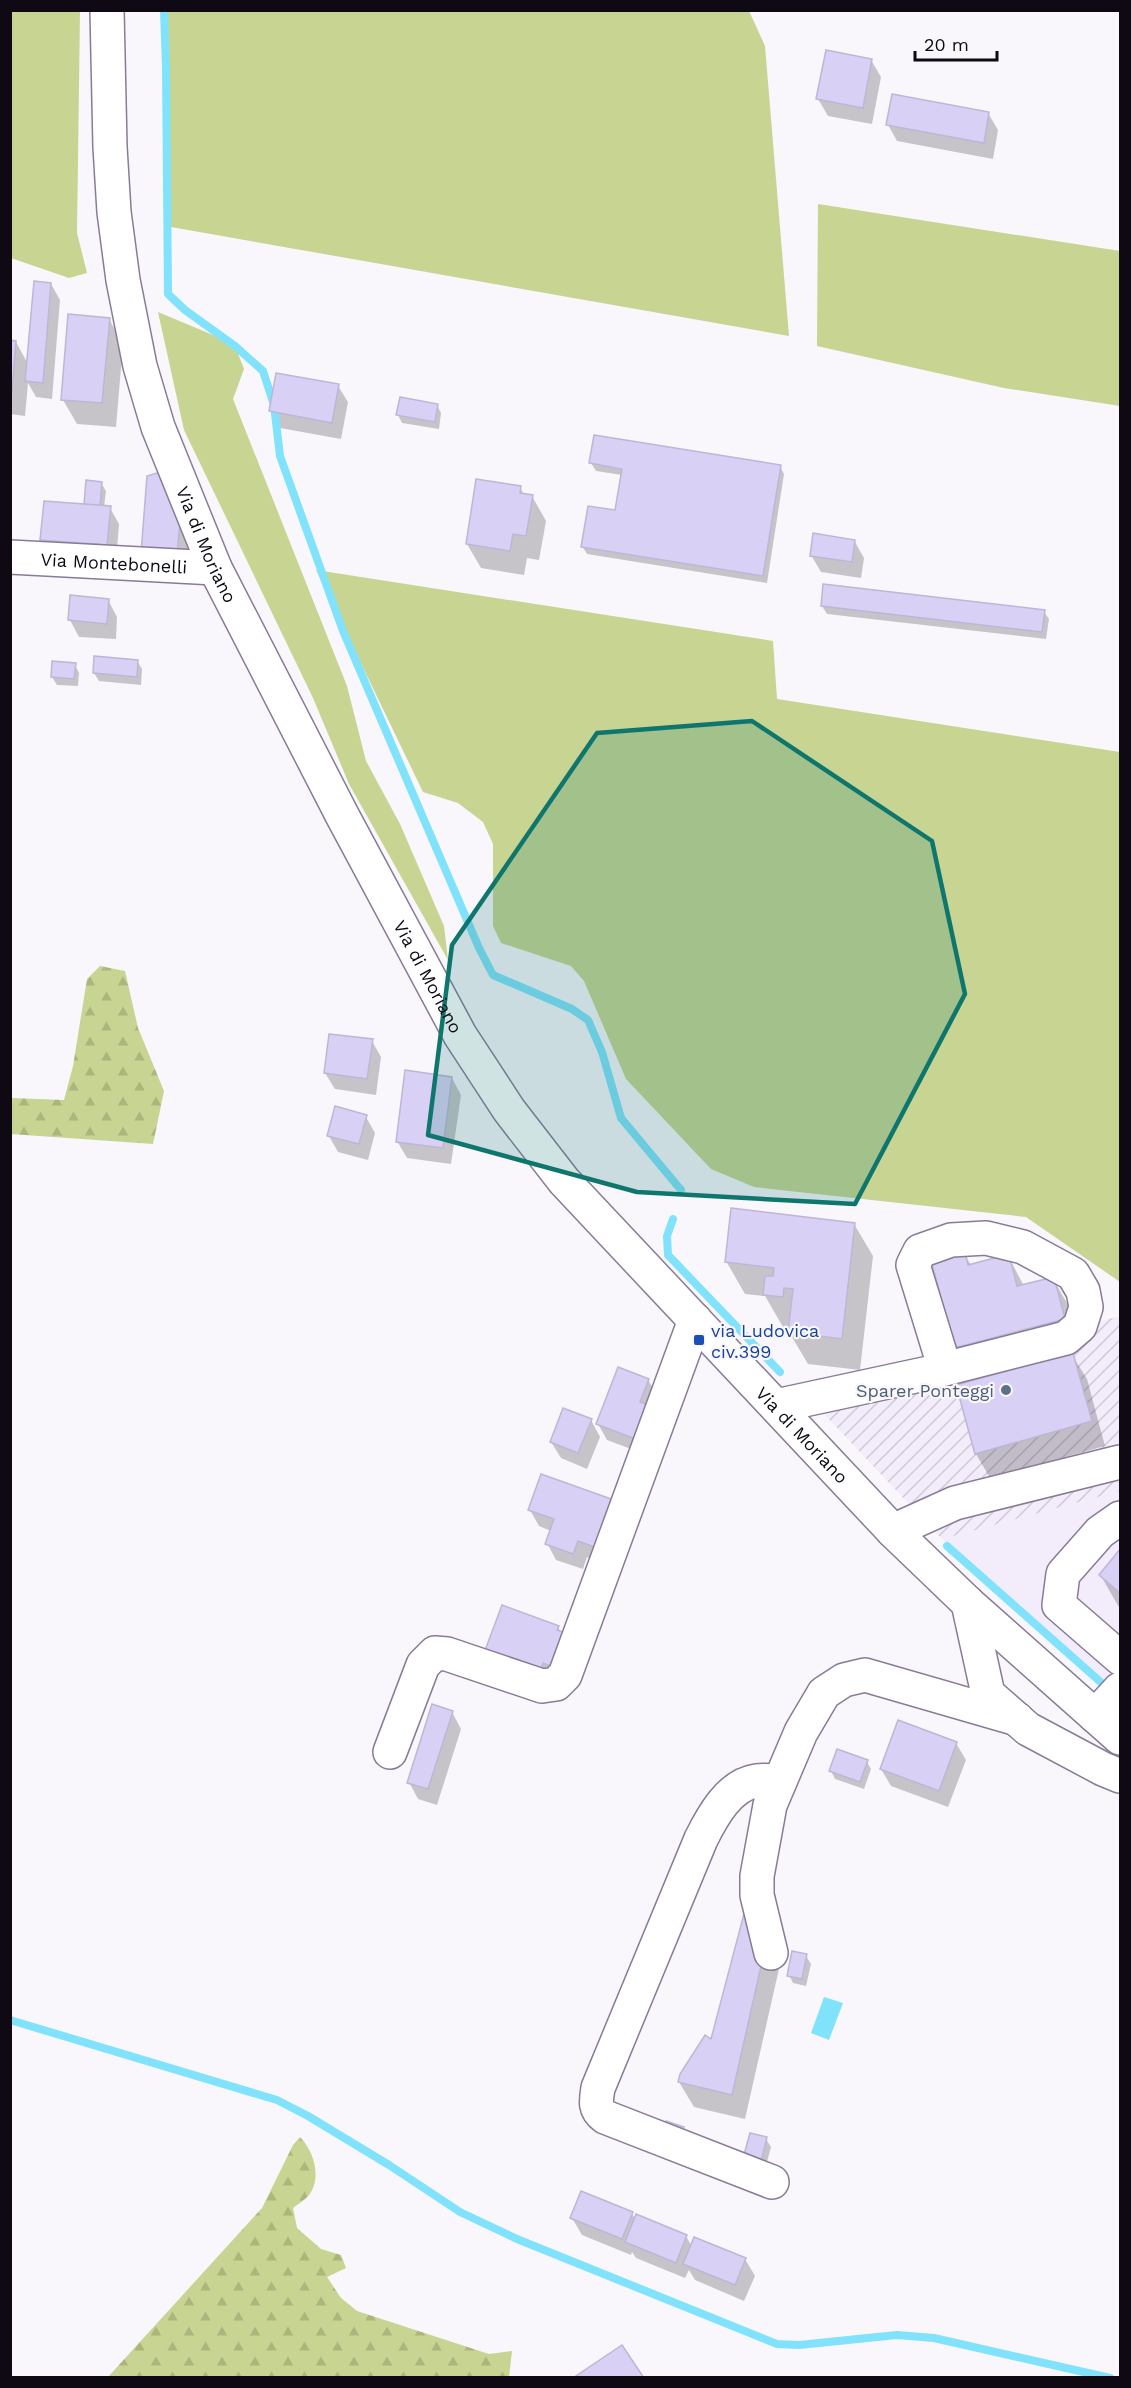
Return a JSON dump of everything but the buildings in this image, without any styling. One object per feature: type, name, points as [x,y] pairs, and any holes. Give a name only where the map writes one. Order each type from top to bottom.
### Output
[{"type":"main road","name":"Via di Moriano","points":[[107,10],[114,212],[123,280],[140,366],[158,427],[215,568],[460,1035],[509,1110],[564,1181],[894,1532],[968,1603],[1120,1738]]},
{"type":"main road","name":"Via Montebonelli","points":[[10,557],[215,568]]},
{"type":"main road","points":[[776,1406],[945,1369],[1066,1338],[1080,1326],[1086,1307],[1083,1291],[1073,1274],[1023,1247],[986,1238],[951,1240],[920,1251],[913,1264],[945,1369]]},
{"type":"main road","points":[[390,1752],[423,1665],[435,1653],[447,1654],[542,1686],[556,1684],[565,1675],[695,1320]]},
{"type":"main road","points":[[894,1532],[955,1503],[1120,1462]]},
{"type":"main road","points":[[1120,1518],[1100,1532],[1063,1574],[1059,1605],[1120,1658]]},
{"type":"main road","points":[[968,1603],[988,1694],[1028,1729],[1120,1776]]},
{"type":"main road","points":[[771,1953],[757,1896],[757,1876],[770,1805],[801,1732],[824,1693],[844,1680],[865,1675],[1017,1719]]},
{"type":"main road","points":[[1095,1716],[1120,1689]]},
{"type":"main road","points":[[772,2182],[605,2117],[598,2112],[595,2104],[598,2088],[712,1816],[732,1793],[753,1781],[780,1781]]},
{"type":"highlighted area","points":[[752,721],[932,841],[965,994],[855,1204],[637,1192],[428,1135],[452,945],[597,733]]},
{"type":"shaded area","points":[[1120,1316],[1120,1491],[942,1539],[825,1415],[847,1389]]},
{"type":"shaded area","points":[[1120,1491],[1120,1693],[942,1539]]},
{"type":"green space","points":[[11,10],[80,11],[77,233],[87,273],[69,278],[11,258]]},
{"type":"green space","points":[[165,11],[749,11],[765,46],[789,336],[171,227]]},
{"type":"green space","points":[[818,204],[1120,251],[1120,406],[1004,388],[817,346]]},
{"type":"green space","points":[[158,312],[213,335],[237,351],[244,369],[233,399],[347,686],[366,761],[400,824],[444,926],[448,960],[349,784],[313,698],[184,430]]},
{"type":"green space","points":[[316,570],[773,641],[777,699],[1120,752],[1120,1282],[1026,1217],[754,1187],[711,1169],[626,1079],[584,981],[571,966],[501,943],[493,926],[493,844],[483,822],[458,803],[423,792]]},
{"type":"green space","points":[[100,966],[125,971],[138,1028],[164,1091],[153,1144],[11,1134],[11,1098],[64,1100],[73,1066],[87,979]]},
{"type":"green space","points":[[300,2137],[309,2150],[316,2173],[309,2195],[293,2208],[297,2228],[321,2249],[341,2255],[346,2268],[327,2277],[341,2298],[357,2311],[489,2354],[512,2351],[509,2377],[108,2377],[262,2208],[293,2145]]},
{"type":"water","points":[[824,1997],[843,2003],[829,2040],[811,2033]]},
{"type":"waterway","points":[[164,10],[168,294],[263,371],[274,405],[280,456],[343,631],[479,948],[493,975],[572,1009],[588,1020],[602,1052],[621,1118],[681,1190]]},
{"type":"waterway","points":[[673,1219],[667,1236],[668,1255],[780,1372]]},
{"type":"waterway","points":[[947,1546],[1104,1685]]},
{"type":"waterway","points":[[10,2020],[277,2100],[389,2165],[460,2212],[517,2239],[777,2344],[799,2345],[897,2335],[934,2338],[1110,2378]]},
{"type":"place","name":"via Ludovica civ.399","points":[[699,1340]]},
{"type":"place","name":"Sparer Ponteggi","points":[[1006,1390]]}]
